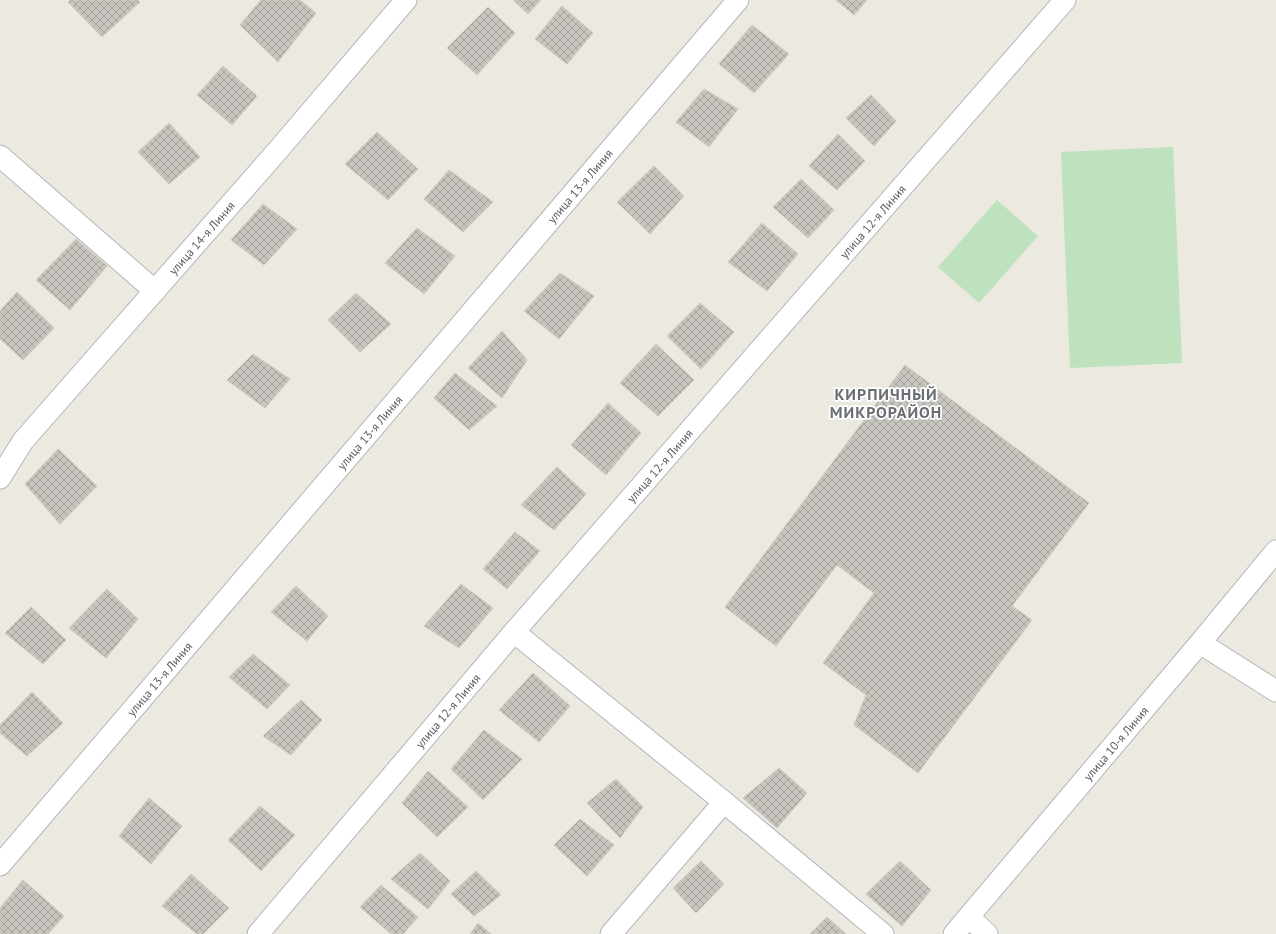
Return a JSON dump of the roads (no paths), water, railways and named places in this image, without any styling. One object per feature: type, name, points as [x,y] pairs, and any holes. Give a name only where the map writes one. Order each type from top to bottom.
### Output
[{"type":"street","name":"улица 14-я Линия","points":[[0,478],[23,440],[280,149],[406,0]]},
{"type":"street","name":"улица 13-я Линия","points":[[0,865],[738,0]]},
{"type":"street","name":"улица 12-я Линия","points":[[258,934],[514,632],[1065,0]]},
{"type":"street","points":[[0,156],[155,291]]},
{"type":"street","name":"улица 10-я Линия","points":[[954,934],[1276,551]]},
{"type":"street","points":[[514,632],[724,802],[883,934]]},
{"type":"street","points":[[1200,643],[1276,691]]},
{"type":"street","points":[[611,934],[724,802]]},
{"type":"street","points":[[969,917],[987,934]]},
{"type":"district","name":"КИРПИЧНЫЙ МИКРОРАЙОН","points":[[886,403]]}]
